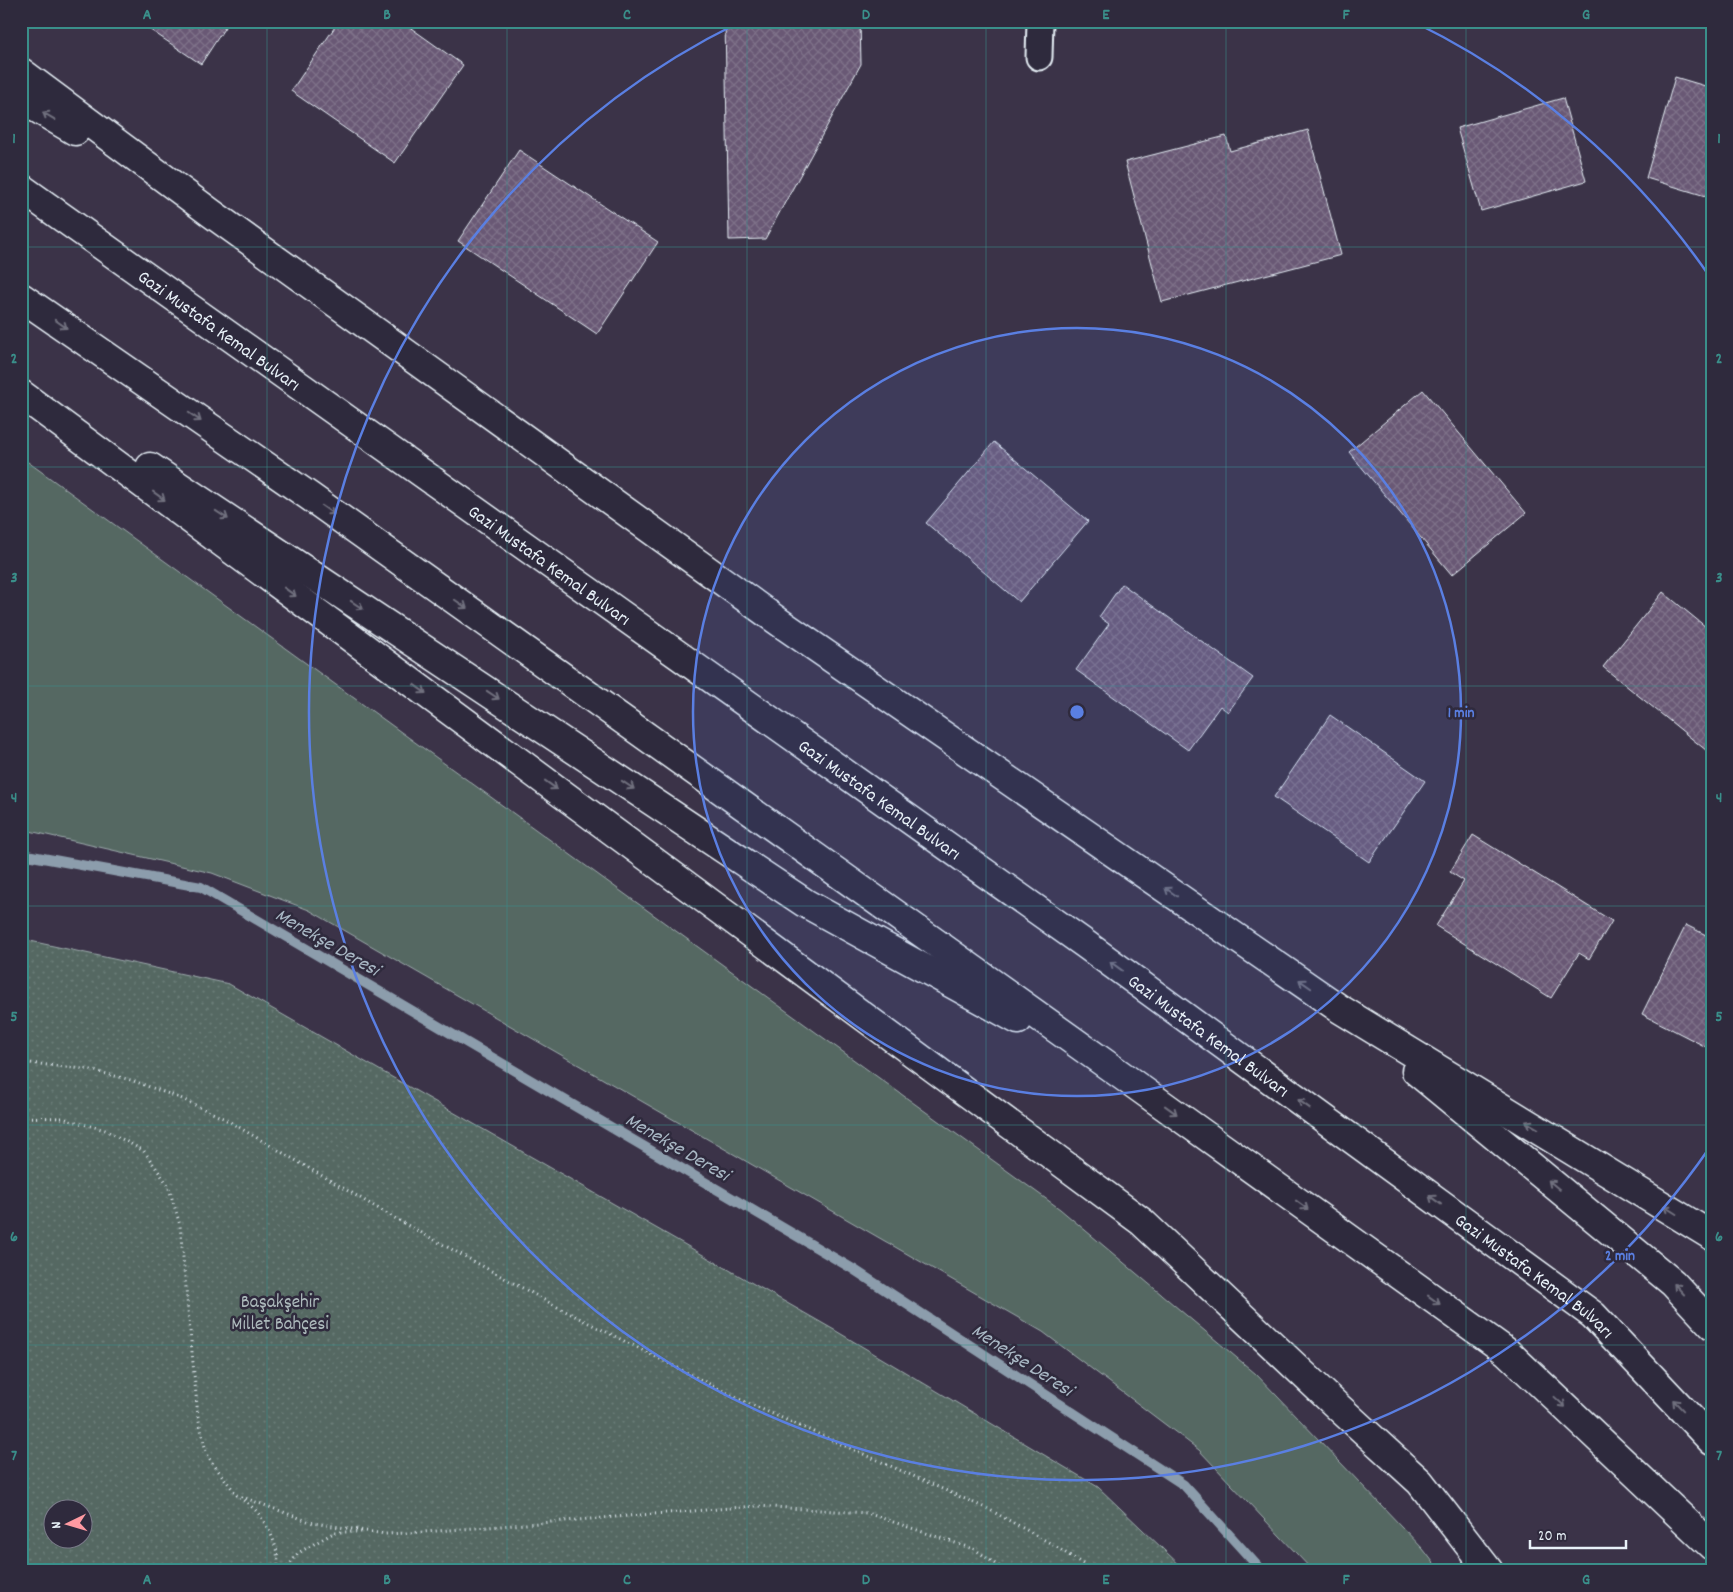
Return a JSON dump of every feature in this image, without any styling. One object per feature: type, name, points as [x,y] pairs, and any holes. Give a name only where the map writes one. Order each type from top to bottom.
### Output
[{"type":"highway","points":[[21,72],[211,213],[774,618],[1340,1009],[1712,1236]]},
{"type":"highway","points":[[21,100],[211,213]]},
{"type":"highway","name":"Gazi Mustafa Kemal Bulvarı","points":[[21,188],[1077,938],[1592,1315],[1712,1441]]},
{"type":"highway","points":[[21,297],[309,496],[1508,1352],[1712,1546]]},
{"type":"highway","points":[[21,382],[805,903],[1131,1082]]},
{"type":"highway","points":[[21,394],[1142,1222],[1420,1482],[1489,1571]]},
{"type":"highway","points":[[1340,1009],[1673,1283],[1712,1325]]},
{"type":"street","points":[[1039,57],[1040,21]]},
{"type":"path","points":[[21,1062],[91,1070],[131,1080],[180,1098],[223,1118],[398,1220],[561,1309],[740,1399],[990,1510],[1050,1543],[1094,1571]]},
{"type":"path","points":[[21,1117],[62,1118],[105,1130],[144,1151],[168,1185],[180,1225],[198,1416],[207,1456],[237,1495],[257,1513],[272,1535],[279,1561],[277,1571]]},
{"type":"path","points":[[237,1495],[313,1523],[384,1534],[756,1506],[867,1513],[976,1550],[1005,1571]]},
{"type":"path","points":[[285,1571],[298,1552],[335,1532],[376,1532]]},
{"type":"green space","points":[[21,457],[1060,1209],[1256,1374],[1423,1549],[1440,1571],[1313,1571],[1199,1450],[1043,1332],[309,910],[212,873],[21,829]]},
{"type":"green space","name":"Başakşehir Millet Bahçesi","points":[[21,939],[229,984],[836,1331],[1098,1487],[1186,1571],[21,1571]]},
{"type":"building","points":[[137,21],[229,21],[201,64]]},
{"type":"building","points":[[339,21],[401,21],[463,65],[395,163],[291,91]]},
{"type":"building","points":[[725,21],[860,21],[861,64],[765,239],[729,240]]},
{"type":"building","points":[[1675,77],[1712,88],[1712,198],[1646,178]]},
{"type":"building","points":[[1563,98],[1586,181],[1481,211],[1457,128]]},
{"type":"building","points":[[1308,130],[1341,255],[1162,302],[1125,162],[1226,136],[1230,151]]},
{"type":"building","points":[[519,150],[658,242],[597,334],[458,241]]},
{"type":"building","points":[[1423,390],[1526,513],[1452,575],[1349,452]]},
{"type":"building","points":[[994,442],[1088,521],[1019,602],[926,523]]},
{"type":"building","points":[[1122,584],[1253,678],[1228,712],[1220,706],[1188,750],[1076,670],[1109,624],[1099,617]]},
{"type":"building","points":[[1663,592],[1712,632],[1712,755],[1603,667]]},
{"type":"building","points":[[1330,715],[1425,781],[1369,862],[1274,797]]},
{"type":"building","points":[[1473,835],[1612,921],[1589,959],[1579,953],[1551,998],[1436,926],[1464,881],[1450,872]]},
{"type":"building","points":[[1686,925],[1712,938],[1712,1050],[1642,1014]]},
{"type":"waterway","name":"Menekşe Deresi","points":[[21,854],[201,887],[853,1269],[1184,1485],[1262,1571]]}]
